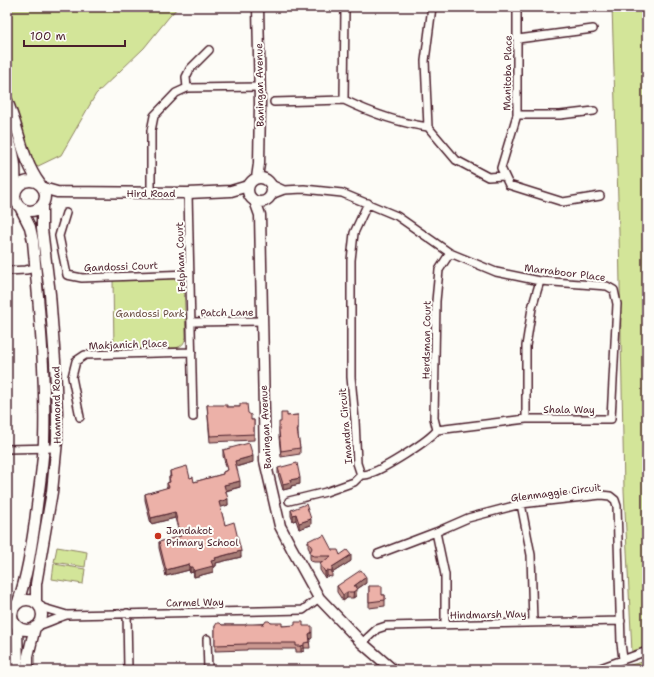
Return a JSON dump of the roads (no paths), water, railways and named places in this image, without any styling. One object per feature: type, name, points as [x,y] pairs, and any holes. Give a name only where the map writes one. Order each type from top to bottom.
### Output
[{"type":"main road","name":"Baningan Avenue","points":[[258,7],[260,87],[259,164],[264,180]]},
{"type":"main road","points":[[7,101],[33,174],[42,186],[46,195],[43,205],[39,210],[30,212],[21,209],[16,202],[15,159],[7,135]]},
{"type":"main road","points":[[264,180],[272,188],[269,198],[259,202],[251,194],[250,182],[264,180]]},
{"type":"main road","points":[[15,192],[26,182],[32,181],[42,186]]},
{"type":"main road","name":"Hird Road","points":[[42,186],[51,191],[71,192],[188,193],[231,191],[251,194]]},
{"type":"main road","name":"Hird Road","points":[[43,205],[58,196],[71,192]]},
{"type":"main road","name":"Baningan Avenue","points":[[251,194],[260,214],[265,461],[280,526],[320,598],[362,643],[393,670]]},
{"type":"main road","name":"Baningan Avenue","points":[[260,214],[269,198]]},
{"type":"main road","name":"Hammond Road","points":[[38,605],[36,584],[52,492],[57,414],[50,294],[42,229],[43,205]]},
{"type":"main road","name":"Hammond Road","points":[[14,605],[24,585],[30,553],[41,478],[43,448],[44,391],[33,241],[30,227],[21,209]]},
{"type":"main road","points":[[18,670],[12,612],[14,605],[27,600],[38,605],[42,612],[42,617],[36,627],[28,656],[28,670]]},
{"type":"main road","points":[[13,623],[26,630],[36,627]]},
{"type":"street","points":[[344,100],[345,7]]},
{"type":"street","points":[[432,7],[426,61],[428,127],[456,160],[488,176],[504,176],[509,185],[563,202],[600,196]]},
{"type":"street","name":"Manitoba Place","points":[[504,176],[501,168],[517,115],[517,7]]},
{"type":"street","points":[[518,39],[593,29]]},
{"type":"street","points":[[187,88],[186,77],[190,69],[209,50]]},
{"type":"street","points":[[151,193],[151,131],[154,116],[176,93],[187,88],[260,87]]},
{"type":"street","points":[[274,102],[344,100],[368,111],[395,120],[408,124],[428,127]]},
{"type":"street","points":[[517,115],[560,115],[594,111]]},
{"type":"street","name":"Marraboor Place","points":[[264,180],[284,190]]},
{"type":"street","name":"Marraboor Place","points":[[269,198],[284,190],[304,189],[342,193],[397,216],[450,253],[496,272],[540,281],[607,286],[614,290],[617,304],[611,419]]},
{"type":"street","name":"Felpham Court","points":[[188,193],[193,416]]},
{"type":"street","name":"Imandra Circuit","points":[[368,203],[354,233],[351,260],[351,377],[357,463],[361,475],[370,474],[402,456],[433,436],[437,430]]},
{"type":"street","name":"Gandossi Court","points":[[66,213],[59,236],[67,275],[82,278],[190,274]]},
{"type":"street","name":"Herdsman Court","points":[[437,430],[434,418],[436,301],[439,270],[450,253]]},
{"type":"street","points":[[7,271],[35,268]]},
{"type":"street","points":[[437,430],[526,419],[526,346],[532,308],[540,281]]},
{"type":"street","name":"Patch Lane","points":[[192,322],[262,321]]},
{"type":"street","name":"Makjanich Place","points":[[80,417],[72,378],[76,361],[85,355],[192,352]]},
{"type":"street","name":"Shala Way","points":[[526,419],[611,419]]},
{"type":"street","points":[[7,449],[56,448]]},
{"type":"street","points":[[289,502],[326,492],[354,482],[361,475]]},
{"type":"street","name":"Glenmaggie Circuit","points":[[378,554],[468,518],[521,504],[601,495],[610,496],[616,500],[617,506],[620,621],[623,659]]},
{"type":"street","points":[[521,504],[531,555],[533,623]]},
{"type":"street","points":[[436,532],[445,575],[445,624]]},
{"type":"street","name":"Carmel Way","points":[[36,627],[67,615],[303,610],[320,598]]},
{"type":"street","name":"Carmel Way","points":[[38,605],[67,615]]},
{"type":"street","points":[[127,613],[128,670]]},
{"type":"street","name":"Hindmarsh Way","points":[[362,643],[377,629],[386,626],[620,621]]},
{"type":"street","points":[[207,639],[208,670]]},
{"type":"street","points":[[595,670],[647,651]]},
{"type":"place","name":"Jandakot Primary School","points":[[158,536]]},
{"type":"park label","name":"Gandossi Park","points":[[150,313]]}]
